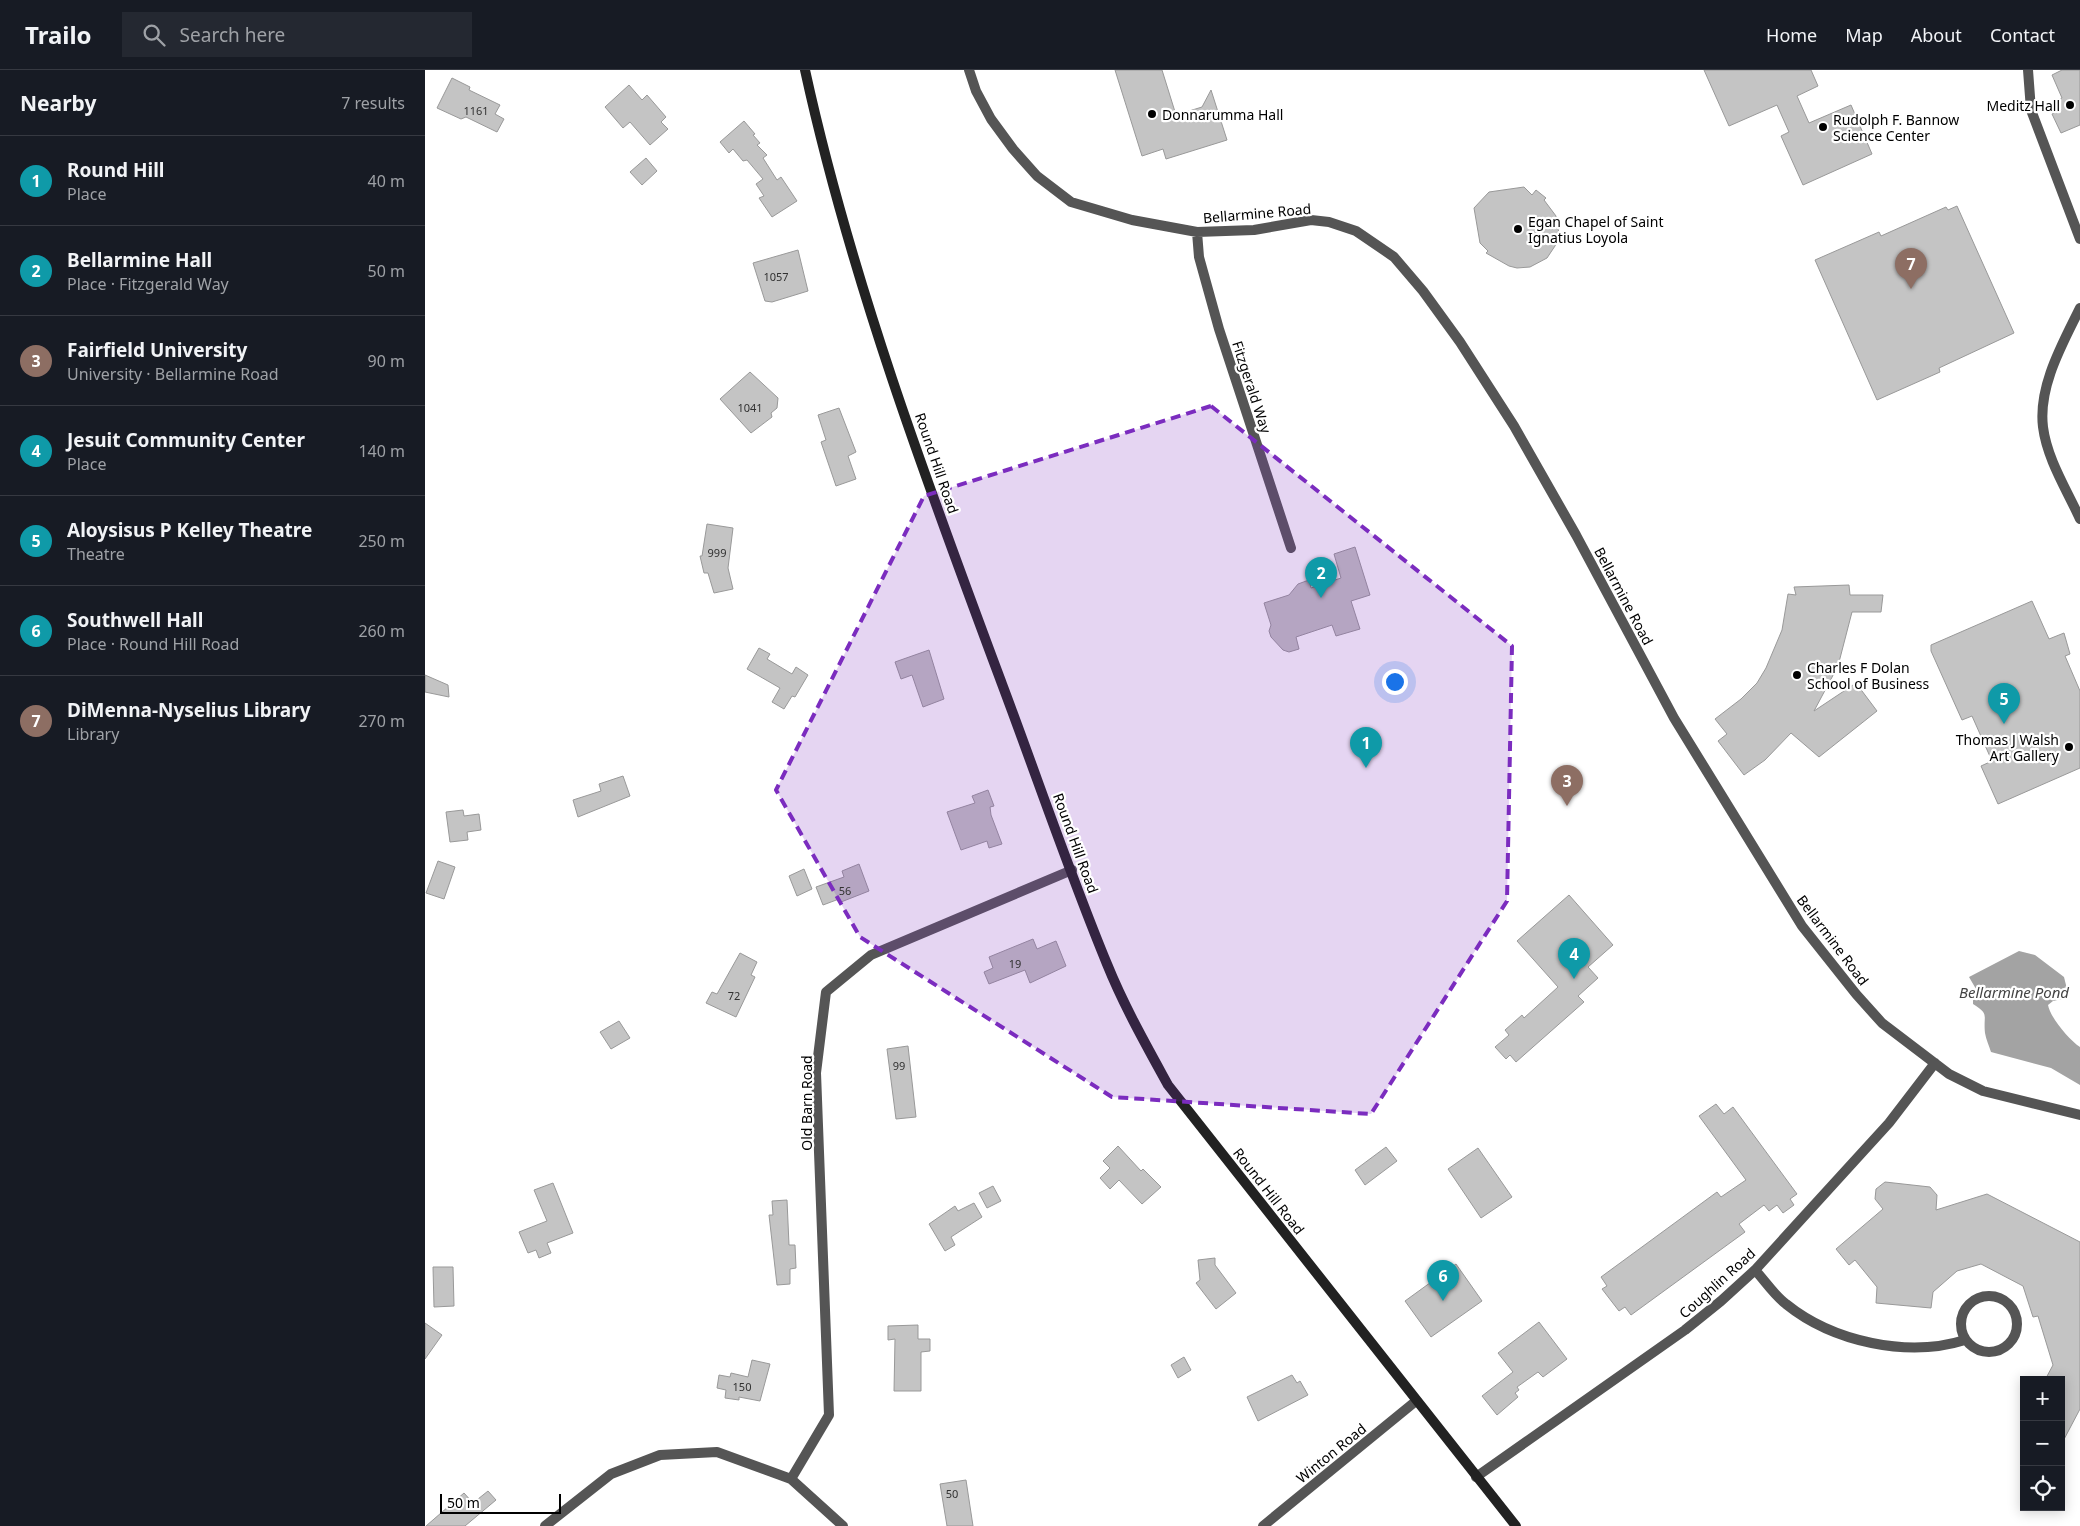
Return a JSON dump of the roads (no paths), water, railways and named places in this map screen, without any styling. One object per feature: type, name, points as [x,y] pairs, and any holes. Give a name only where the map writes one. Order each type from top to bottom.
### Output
[{"type":"main road","name":"Round Hill Road","points":[[805,70],[823,154],[848,244],[877,332],[964,580],[1071,870],[1107,965],[1135,1024],[1168,1085],[1516,1526]]},
{"type":"street","name":"Bellarmine Road","points":[[969,70],[976,91],[991,119],[1013,149],[1037,176],[1071,202],[1093,210],[1160,226],[1197,232],[1254,230],[1305,221],[1329,222],[1356,231],[1377,243],[1408,272],[1461,342],[1514,426],[1576,536],[1674,718],[1802,926],[1856,994],[1881,1023],[1949,1074],[1983,1090],[2080,1115]]},
{"type":"street","points":[[2028,70],[2031,110],[2080,239]]},
{"type":"street","name":"Fitzgerald Way","points":[[1197,232],[1199,257],[1219,329],[1291,548]]},
{"type":"street","points":[[2080,308],[2058,355],[2045,395],[2043,428],[2050,454],[2080,519]]},
{"type":"street","name":"Old Barn Road","points":[[791,1480],[829,1415],[817,1073],[826,992],[871,955],[1071,870]]},
{"type":"street","name":"Coughlin Road","points":[[1476,1477],[1685,1330],[1755,1270],[1889,1123],[1935,1063]]},
{"type":"street","points":[[1755,1270],[1789,1307],[1800,1315],[1844,1336],[1869,1342],[1903,1346],[1943,1347],[1965,1340]]},
{"type":"street","points":[[1991,1296],[2001,1299],[2015,1313],[2016,1334],[2010,1343],[2002,1349],[1982,1352],[1972,1347],[1965,1340],[1961,1319],[1965,1310],[1972,1302],[1981,1297],[1991,1296]]},
{"type":"street","name":"Winton Road","points":[[1263,1526],[1416,1401]]},
{"type":"street","points":[[545,1526],[611,1474],[660,1455],[717,1452],[791,1480],[843,1526]]},
{"type":"water","name":"Bellarmine Pond","points":[[2019,951],[2035,955],[2064,977],[2067,989],[2066,998],[2053,1001],[2048,1005],[2052,1016],[2061,1028],[2080,1047],[2080,1085],[2051,1068],[1991,1052],[1985,1033],[1985,1016],[1973,1004],[1973,996],[1976,989],[1969,977]]},
{"type":"place","name":"Meditz Hall","points":[[2070,105]]},
{"type":"place","name":"Donnarumma Hall","points":[[1152,114]]},
{"type":"place","name":"Rudolph F. Bannow Science Center","points":[[1823,127]]},
{"type":"place","name":"Egan Chapel of Saint Ignatius Loyola","points":[[1518,229]]},
{"type":"place","name":"DiMenna-Nyselius Library","points":[[1911,289]]},
{"type":"place","name":"Bellarmine Hall","points":[[1321,598]]},
{"type":"place","name":"Charles F Dolan School of Business","points":[[1797,675]]},
{"type":"place","name":"Aloysisus P Kelley Theatre","points":[[2004,724]]},
{"type":"place","name":"Thomas J Walsh Art Gallery","points":[[2069,747]]},
{"type":"place","name":"Round Hill","points":[[1366,768]]},
{"type":"place","name":"Fairfield University","points":[[1567,806]]},
{"type":"place","name":"Jesuit Community Center","points":[[1574,979]]},
{"type":"place","name":"Southwell Hall","points":[[1443,1301]]}]
